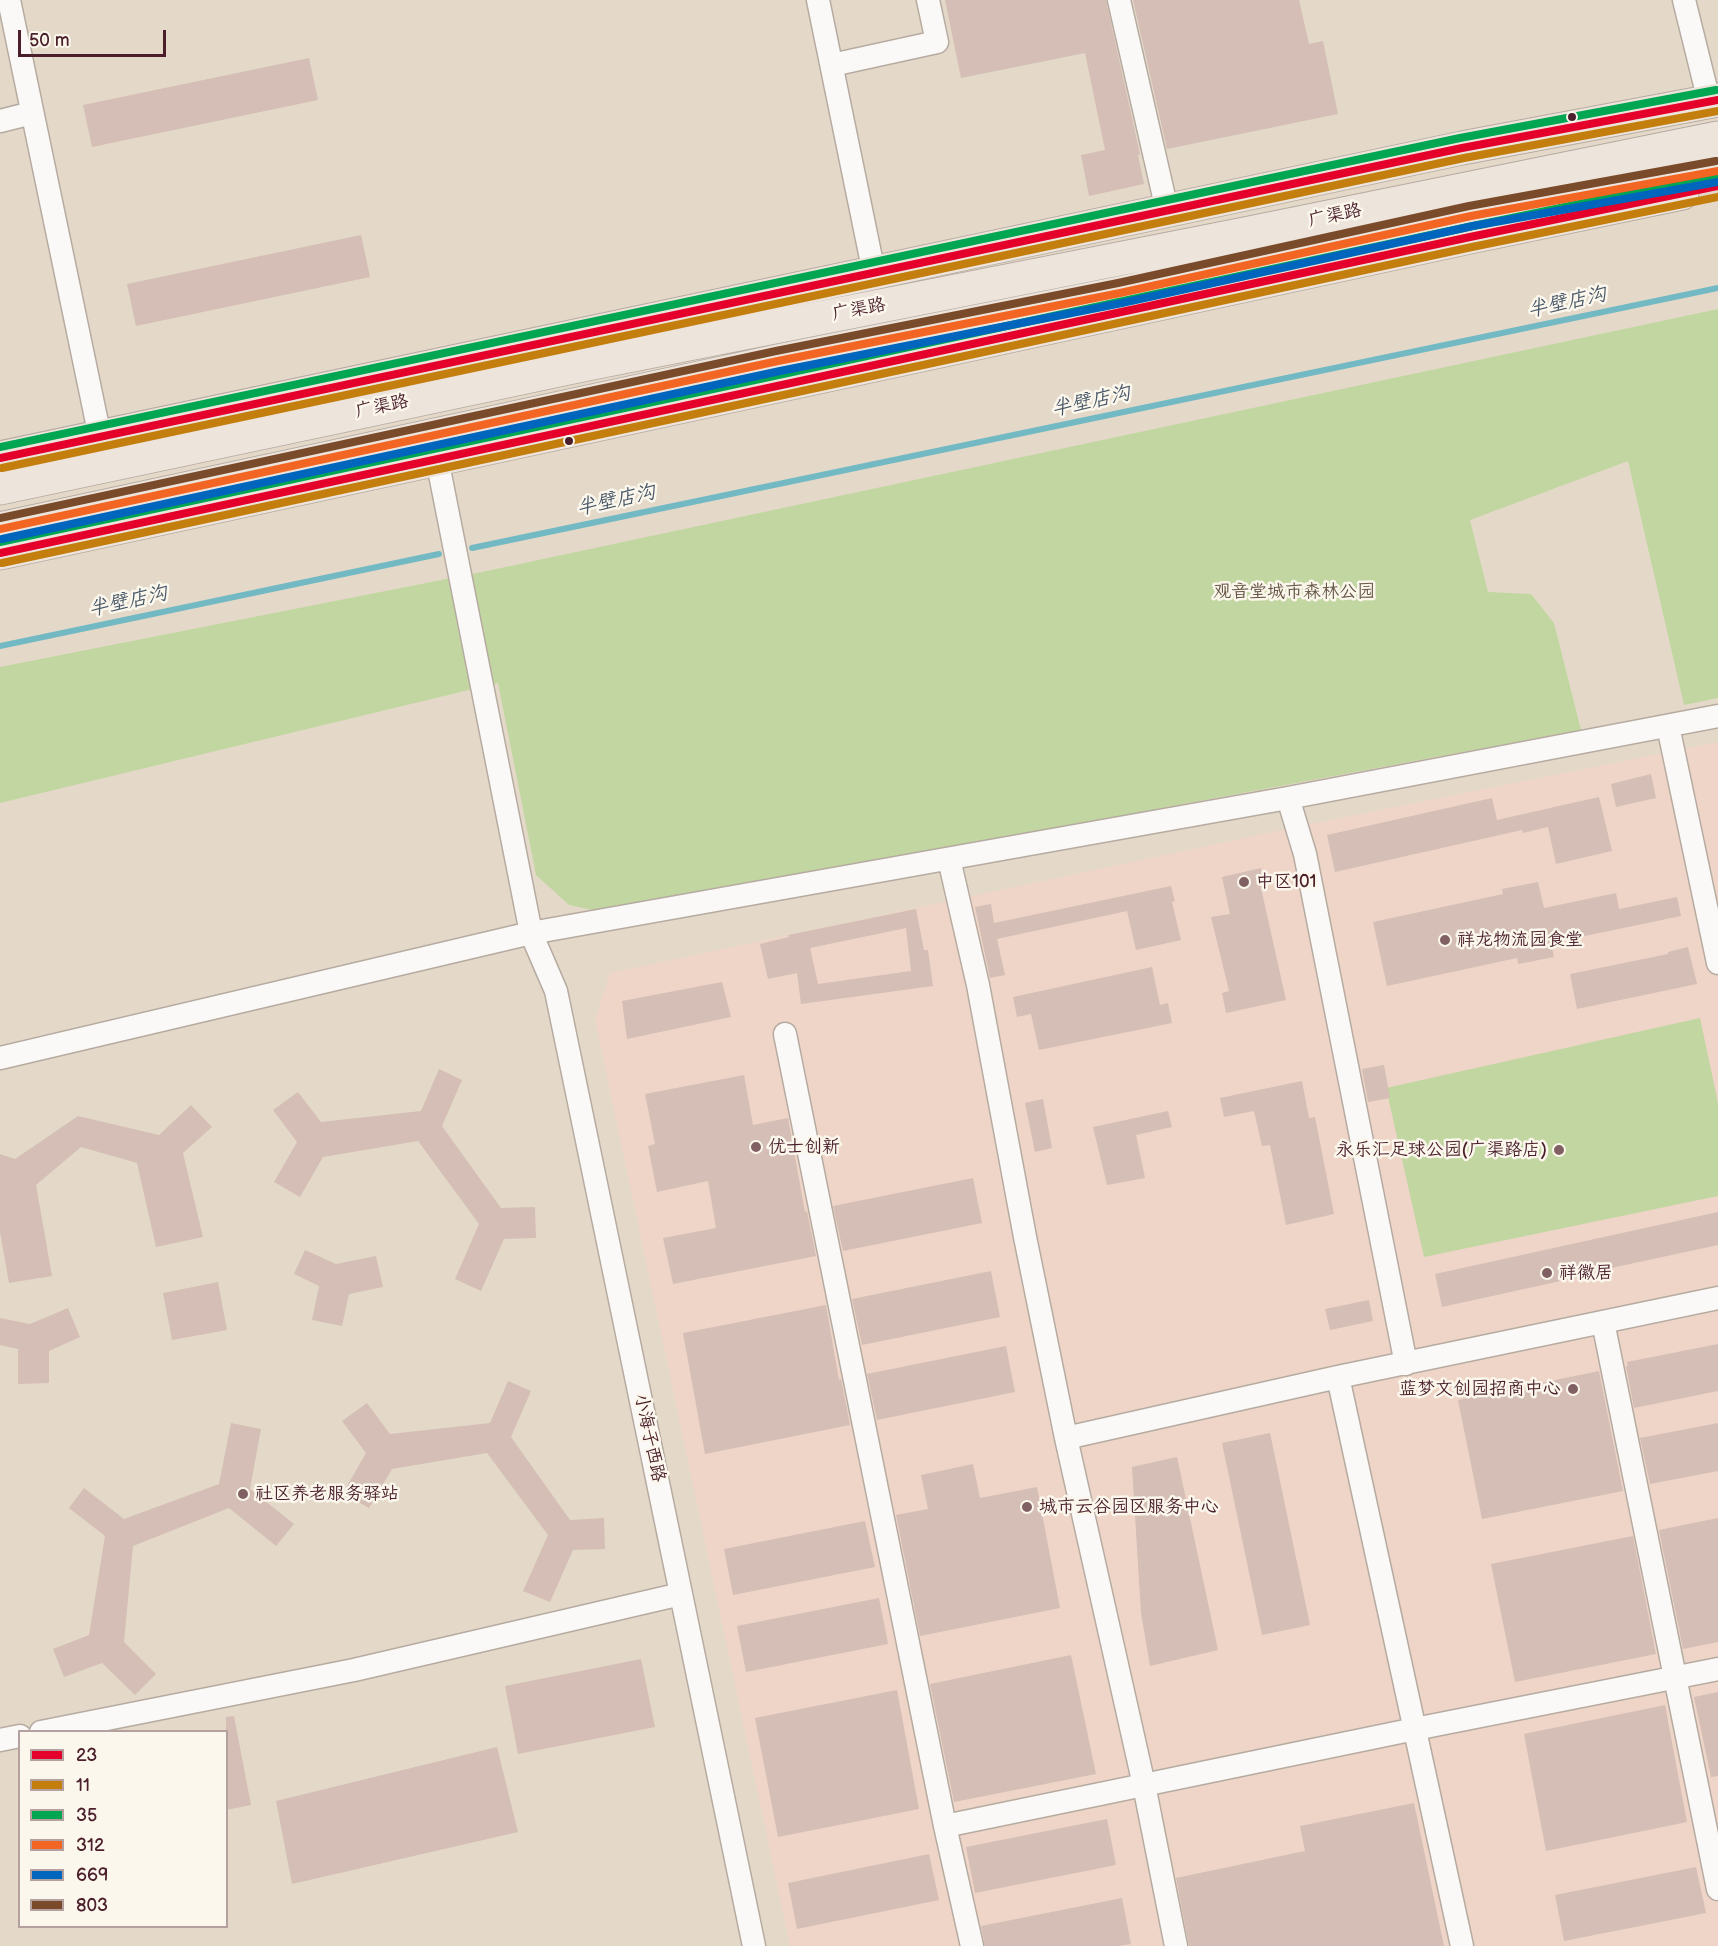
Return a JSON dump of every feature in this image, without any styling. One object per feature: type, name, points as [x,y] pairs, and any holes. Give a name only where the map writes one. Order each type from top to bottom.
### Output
[{"type":"main road","name":"广渠路","points":[[0,458],[1462,148],[1713,100]]},
{"type":"main road","name":"广渠路","points":[[0,488],[599,362],[1718,138]]},
{"type":"main road","name":"广渠路","points":[[0,530],[778,361],[1120,293],[1472,216],[1718,171]]},
{"type":"main road","points":[[0,553],[1447,242],[1718,186]]},
{"type":"street","points":[[9,0],[100,437]]},
{"type":"street","points":[[818,0],[874,273]]},
{"type":"street","points":[[832,65],[938,42],[928,0]]},
{"type":"street","points":[[1119,0],[1167,210]]},
{"type":"street","points":[[1684,0],[1713,100]]},
{"type":"street","points":[[0,121],[32,112]]},
{"type":"street","name":"小海子西路","points":[[437,459],[531,933],[556,991],[754,1946]]},
{"type":"street","points":[[0,1058],[531,933],[1288,798],[1718,716]]},
{"type":"street","points":[[1668,726],[1718,963]]},
{"type":"street","points":[[1288,798],[1305,854],[1406,1364]]},
{"type":"street","points":[[949,859],[978,985],[1025,1237],[1066,1438],[1144,1785],[1176,1946]]},
{"type":"street","points":[[785,1034],[945,1826],[972,1946]]},
{"type":"street","points":[[1066,1438],[1338,1377],[1718,1298]]},
{"type":"street","points":[[1603,1322],[1718,1889]]},
{"type":"street","points":[[1338,1377],[1462,1946]]},
{"type":"street","points":[[46,1730],[354,1670],[681,1594]]},
{"type":"street","points":[[945,1826],[1718,1669]]},
{"type":"street","points":[[0,1740],[18,1736]]},
{"type":"shaded area","points":[[1718,742],[1718,1946],[790,1946],[595,1020],[610,973],[1320,822]]},
{"type":"green space","name":"观音堂城市森林公园","points":[[1718,309],[1718,698],[1684,705],[1628,461],[1470,520],[1488,592],[1531,594],[1554,623],[1581,730],[603,912],[569,905],[536,875],[498,683],[0,803],[0,667],[482,572]]},
{"type":"green space","name":"永乐汇足球公园(广渠路店)","points":[[1700,1018],[1718,1103],[1718,1196],[1424,1257],[1386,1088]]},
{"type":"building","points":[[945,0],[1106,0],[1140,154],[1138,155],[1144,184],[1089,196],[1081,155],[1105,150],[1085,53],[961,78]]},
{"type":"building","points":[[1133,0],[1299,0],[1309,44],[1323,41],[1338,114],[1167,149]]},
{"type":"building","points":[[309,58],[318,100],[92,147],[83,105]]},
{"type":"building","points":[[361,235],[370,277],[136,326],[127,284]]},
{"type":"building","points":[[1651,774],[1656,798],[1616,807],[1611,784]]},
{"type":"building","points":[[1599,797],[1612,851],[1556,864],[1548,827],[1523,833],[1522,830],[1335,872],[1327,835],[1492,798],[1497,820]]},
{"type":"building","points":[[1261,868],[1265,887],[1261,888],[1286,1000],[1226,1013],[1222,993],[1229,991],[1211,917],[1230,914],[1222,877]]},
{"type":"building","points":[[1538,882],[1544,908],[1616,893],[1619,909],[1677,897],[1681,916],[1551,943],[1554,957],[1518,964],[1517,958],[1387,986],[1373,922],[1503,894],[1502,889]]},
{"type":"building","points":[[1171,886],[1175,901],[1172,902],[1181,940],[1136,950],[1127,911],[997,939],[1005,975],[990,978],[975,907],[991,904],[994,923]]},
{"type":"building","points":[[916,909],[924,950],[928,950],[933,986],[801,1004],[797,973],[768,979],[760,944],[789,937],[788,935]],"holes":[[[906,928],[911,971],[818,984],[810,948]]]},
{"type":"building","points":[[1688,947],[1697,984],[1577,1009],[1570,974],[1668,954],[1668,952]]},
{"type":"building","points":[[1152,967],[1160,1005],[1168,1003],[1172,1023],[1039,1050],[1031,1014],[1017,1017],[1013,997]]},
{"type":"building","points":[[722,982],[731,1017],[627,1039],[622,1001]]},
{"type":"building","points":[[1384,1065],[1390,1098],[1368,1102],[1362,1069]]},
{"type":"building","points":[[439,1069],[462,1080],[442,1126],[501,1208],[535,1207],[536,1238],[504,1239],[481,1291],[455,1279],[479,1224],[418,1141],[323,1157],[300,1197],[274,1182],[297,1142],[273,1110],[298,1092],[321,1122],[421,1111]]},
{"type":"building","points":[[744,1075],[753,1125],[788,1118],[805,1212],[807,1211],[816,1256],[673,1284],[663,1238],[716,1228],[708,1181],[657,1192],[648,1146],[655,1144],[645,1094]]},
{"type":"building","points":[[1302,1081],[1309,1118],[1315,1117],[1334,1214],[1286,1225],[1270,1145],[1262,1146],[1254,1111],[1224,1117],[1220,1098]]},
{"type":"building","points":[[1043,1099],[1052,1148],[1035,1152],[1025,1103]]},
{"type":"building","points":[[191,1105],[212,1127],[183,1153],[203,1237],[156,1247],[137,1163],[81,1147],[36,1185],[52,1276],[9,1283],[0,1232],[0,1154],[15,1159],[78,1116],[159,1135]]},
{"type":"building","points":[[1168,1111],[1172,1127],[1136,1135],[1145,1178],[1107,1185],[1093,1127]]},
{"type":"building","points":[[973,1178],[982,1223],[843,1251],[833,1206]]},
{"type":"building","points":[[1718,1212],[1718,1245],[1442,1307],[1435,1274]]},
{"type":"building","points":[[305,1250],[336,1264],[376,1256],[383,1287],[349,1294],[342,1326],[312,1320],[319,1286],[294,1274]]},
{"type":"building","points":[[991,1271],[1000,1317],[862,1345],[852,1299]]},
{"type":"building","points":[[218,1282],[227,1330],[172,1340],[163,1293]]},
{"type":"building","points":[[1369,1300],[1373,1321],[1330,1330],[1325,1309]]},
{"type":"building","points":[[826,1305],[839,1380],[841,1379],[850,1425],[705,1454],[683,1333]]},
{"type":"building","points":[[68,1308],[80,1337],[49,1351],[49,1383],[18,1384],[18,1349],[0,1345],[0,1318],[30,1324]]},
{"type":"building","points":[[1718,1344],[1718,1391],[1634,1408],[1627,1362]]},
{"type":"building","points":[[1006,1346],[1015,1392],[877,1420],[867,1374]]},
{"type":"building","points":[[1599,1371],[1623,1491],[1482,1519],[1458,1400]]},
{"type":"building","points":[[508,1381],[531,1391],[511,1437],[570,1520],[604,1518],[605,1549],[573,1550],[550,1602],[523,1591],[548,1535],[487,1453],[392,1469],[369,1508],[343,1493],[366,1453],[342,1421],[367,1403],[390,1434],[490,1423]]},
{"type":"building","points":[[231,1423],[261,1429],[250,1489],[294,1524],[276,1546],[229,1508],[133,1546],[124,1642],[156,1674],[135,1695],[102,1663],[64,1677],[53,1649],[89,1635],[105,1536],[69,1508],[84,1488],[124,1519],[219,1484]]},
{"type":"building","points":[[1718,1423],[1718,1471],[1650,1484],[1640,1438]]},
{"type":"building","points":[[1270,1433],[1310,1625],[1262,1635],[1222,1443]]},
{"type":"building","points":[[1177,1457],[1218,1650],[1150,1666],[1141,1613],[1132,1467]]},
{"type":"building","points":[[973,1464],[980,1498],[1037,1487],[1060,1608],[920,1636],[896,1515],[928,1509],[921,1475]]},
{"type":"building","points":[[1718,1518],[1718,1642],[1683,1649],[1659,1530]]},
{"type":"building","points":[[865,1521],[875,1567],[733,1595],[724,1549]]},
{"type":"building","points":[[1633,1536],[1656,1654],[1515,1682],[1491,1564]]},
{"type":"building","points":[[879,1598],[888,1644],[746,1672],[737,1626]]},
{"type":"building","points":[[1071,1655],[1096,1774],[954,1802],[930,1684]]},
{"type":"building","points":[[641,1659],[655,1727],[518,1754],[505,1686]]},
{"type":"building","points":[[897,1690],[919,1809],[778,1837],[755,1718]]},
{"type":"building","points":[[1718,1692],[1718,1776],[1711,1777],[1694,1697]]},
{"type":"building","points":[[1665,1705],[1687,1822],[1546,1851],[1524,1734]]},
{"type":"building","points":[[234,1716],[251,1805],[228,1810],[228,1730],[226,1730],[226,1717]]},
{"type":"building","points":[[497,1747],[518,1832],[292,1884],[276,1801]]},
{"type":"building","points":[[1414,1803],[1444,1946],[1189,1946],[1176,1878],[1305,1851],[1300,1826]]},
{"type":"building","points":[[1107,1819],[1116,1865],[975,1893],[966,1847]]},
{"type":"building","points":[[929,1854],[939,1900],[797,1929],[788,1883]]},
{"type":"building","points":[[1696,1867],[1706,1913],[1564,1941],[1555,1895]]},
{"type":"building","points":[[1122,1898],[1131,1944],[1119,1946],[985,1946],[981,1926]]},
{"type":"waterway","name":"半壁店沟","points":[[472,548],[1718,288]]},
{"type":"waterway","name":"半壁店沟","points":[[0,646],[439,554]]},
{"type":"transit line","name":"35","points":[[0,447],[1460,138],[1716,90]]},
{"type":"transit line","name":"23","points":[[0,458],[1462,148],[1718,100]]},
{"type":"transit line","name":"11","points":[[2,468],[1464,158],[1718,111]]},
{"type":"transit line","name":"803","points":[[0,518],[776,351],[1118,283],[1469,206],[1716,161]]},
{"type":"transit line","name":"312","points":[[0,529],[778,361],[1120,293],[1471,216],[1718,171]]},
{"type":"transit line","name":"35","points":[[0,542],[1468,227],[1716,176]]},
{"type":"transit line","name":"669","points":[[2,539],[780,371],[1122,303],[1473,226],[1718,182]]},
{"type":"transit line","name":"23","points":[[0,553],[1470,237],[1718,186]]},
{"type":"transit line","name":"11","points":[[2,563],[1472,247],[1718,197]]},
{"type":"place","name":"中区101","points":[[1244,882]]},
{"type":"place","name":"祥龙物流园食堂","points":[[1445,940]]},
{"type":"place","name":"优士创新","points":[[756,1147]]},
{"type":"place","name":"永乐汇足球公园(广渠路店)","points":[[1559,1150]]},
{"type":"place","name":"祥徽居","points":[[1547,1273]]},
{"type":"place","name":"蓝梦文创园招商中心","points":[[1573,1389]]},
{"type":"place","name":"社区养老服务驿站","points":[[243,1494]]},
{"type":"place","name":"城市云谷园区服务中心","points":[[1027,1507]]}]
